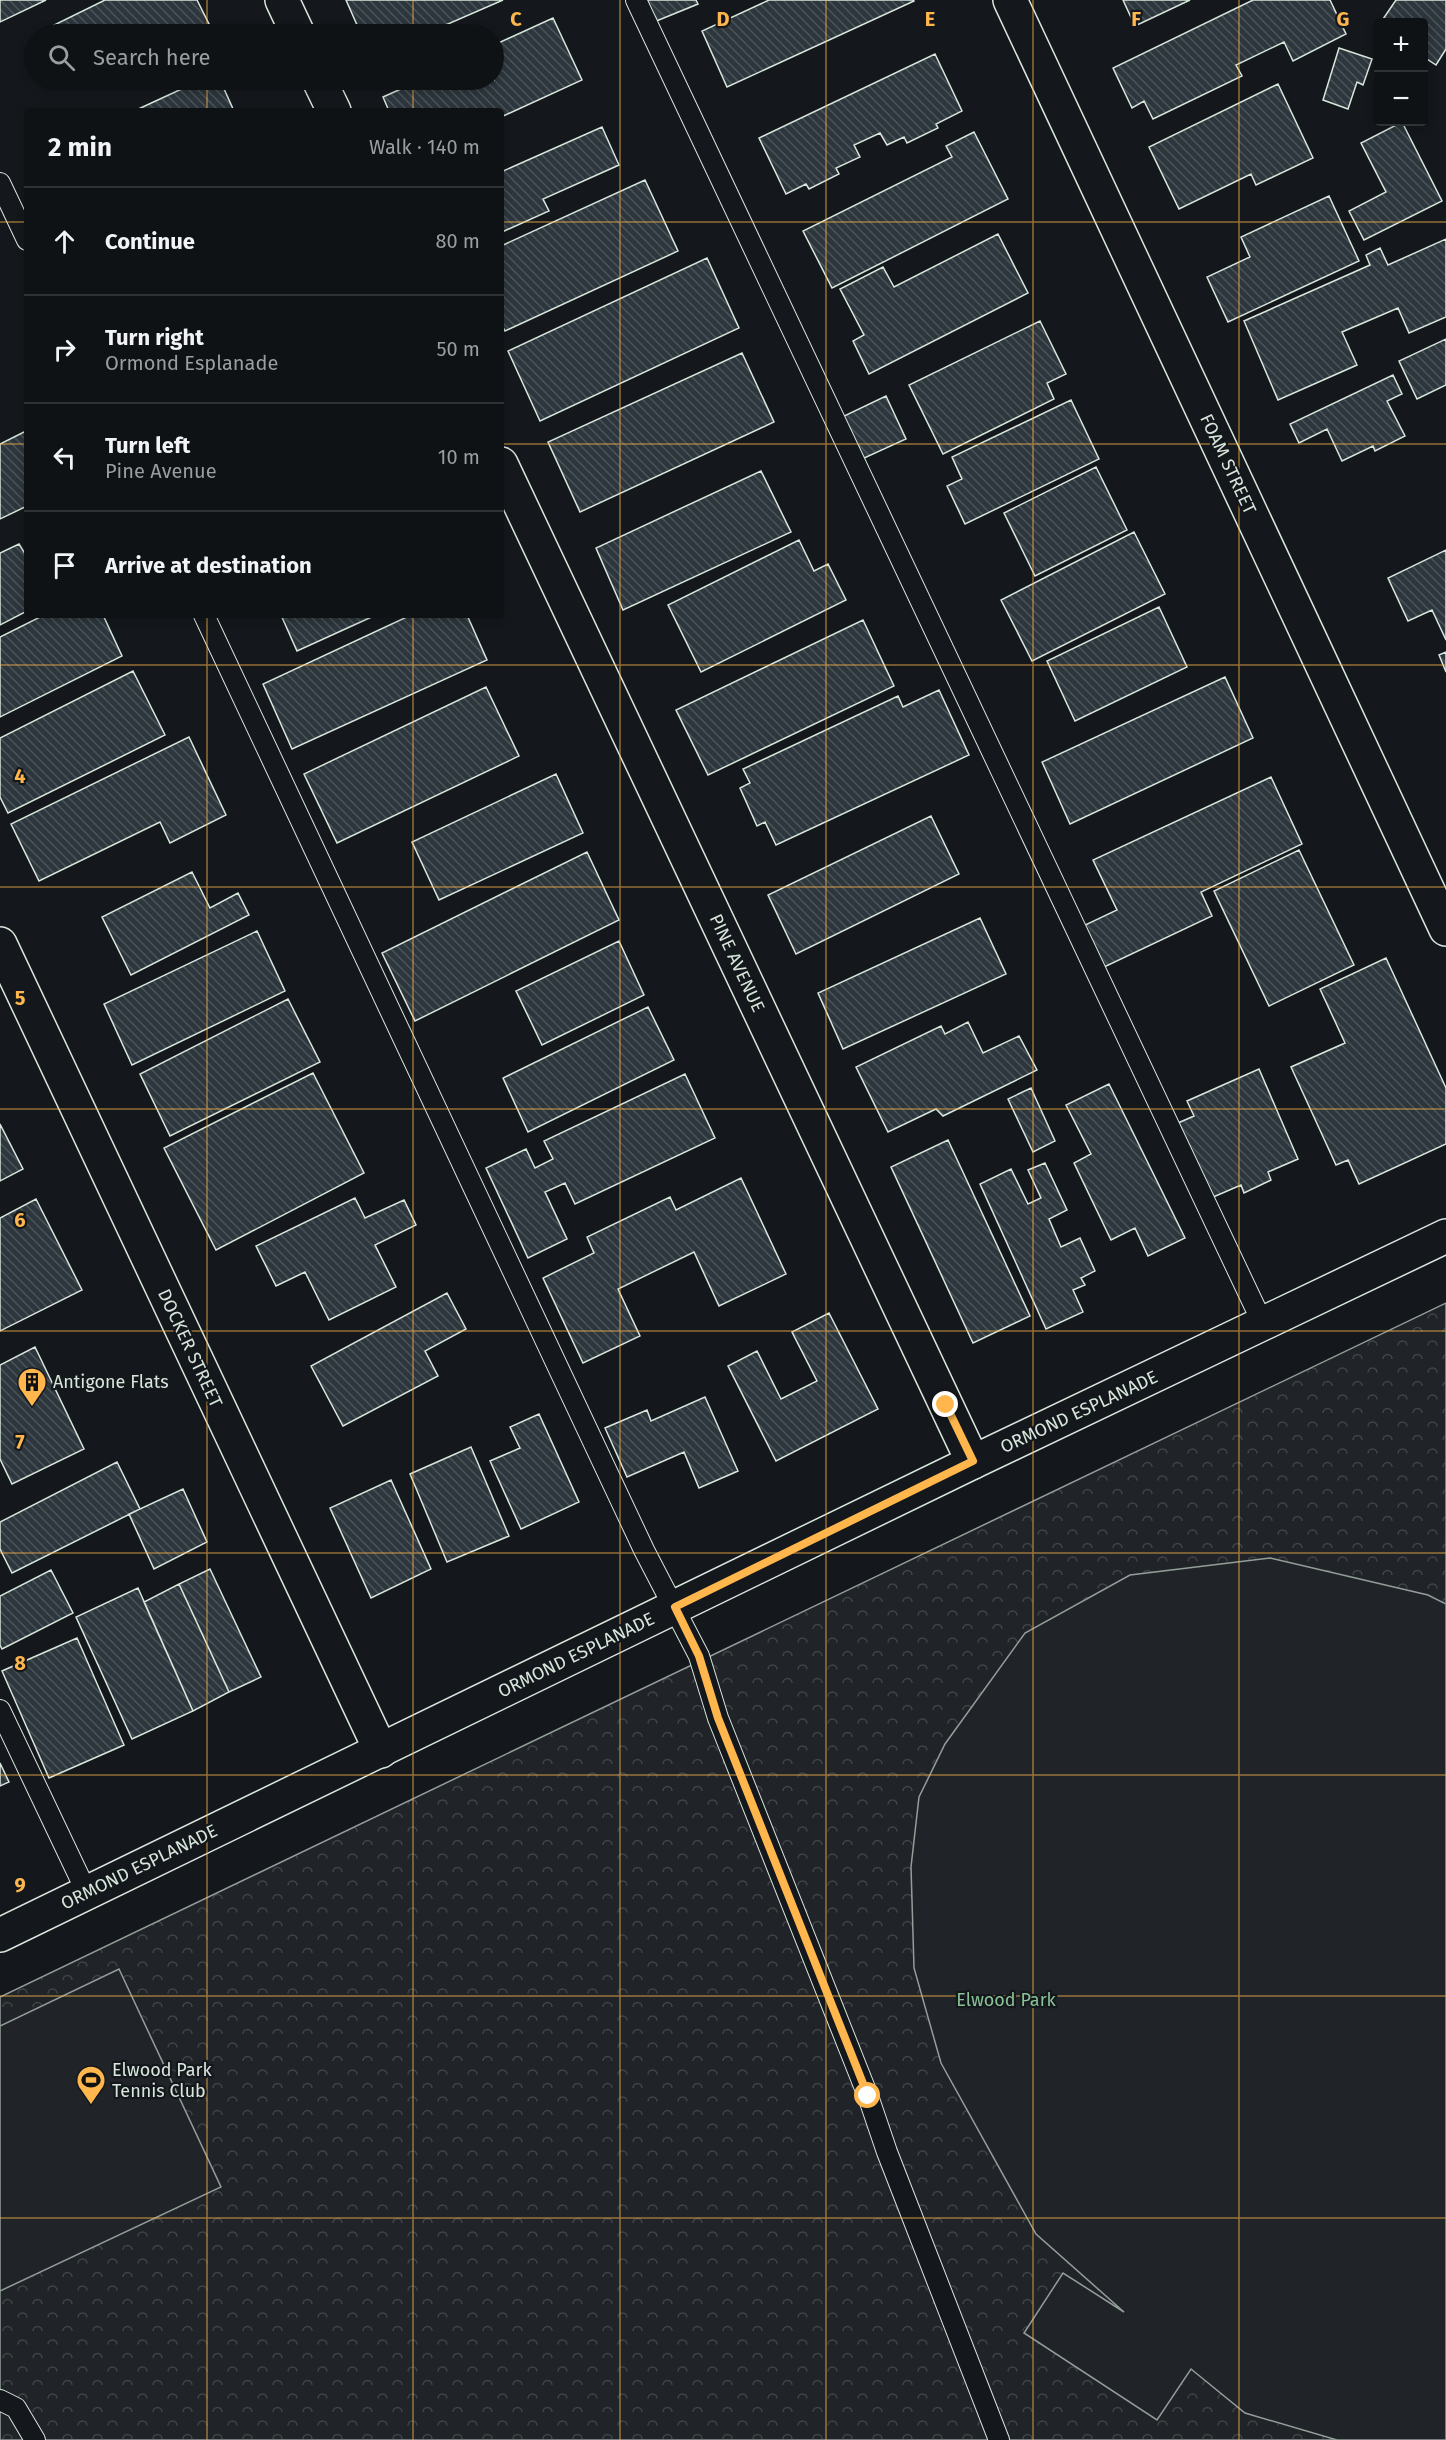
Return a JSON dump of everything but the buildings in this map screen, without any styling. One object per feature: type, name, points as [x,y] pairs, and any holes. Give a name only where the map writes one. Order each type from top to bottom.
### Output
[{"type":"street","points":[[282,0],[293,24]]},
{"type":"street","name":"FOAM STREET","points":[[1010,0],[1446,929]]},
{"type":"street","points":[[324,90],[333,108]]},
{"type":"street","name":"PINE AVENUE","points":[[504,470],[973,1461]]},
{"type":"street","name":"DOCKER STREET","points":[[0,944],[381,1750]]},
{"type":"street","name":"ORMOND ESPLANADE","points":[[0,1935],[973,1461],[1446,1236]]},
{"type":"lane","points":[[636,0],[1263,1324]]},
{"type":"lane","points":[[0,183],[24,234]]},
{"type":"lane","points":[[205,618],[644,1550],[699,1656],[718,1718],[868,2096],[891,2163],[999,2440]]},
{"type":"lane","points":[[0,1710],[87,1893]]},
{"type":"lane","points":[[0,2400],[16,2408],[35,2440]]},
{"type":"green space","name":"Elwood Park","points":[[1446,1303],[1446,2440],[0,2440],[0,1997]]},
{"type":"green space","points":[[1270,1558],[1428,1595],[1446,1604],[1446,2440],[1337,2440],[1245,2413],[1191,2369],[1157,2420],[1024,2333],[1063,2273],[1124,2312],[1036,2234],[941,2063],[914,1968],[911,1867],[919,1797],[945,1744],[1025,1633],[1130,1575]]},
{"type":"green space","name":"Elwood Park Tennis Club","points":[[119,1969],[221,2187],[0,2291],[0,2026]]},
{"type":"place","name":"Antigone Flats","points":[[32,1408]]},
{"type":"place","name":"Elwood Park Tennis Club","points":[[91,2106]]},
{"type":"route","points":[[868,2096],[718,1718],[699,1656],[675,1607],[973,1461],[946,1405]]}]
